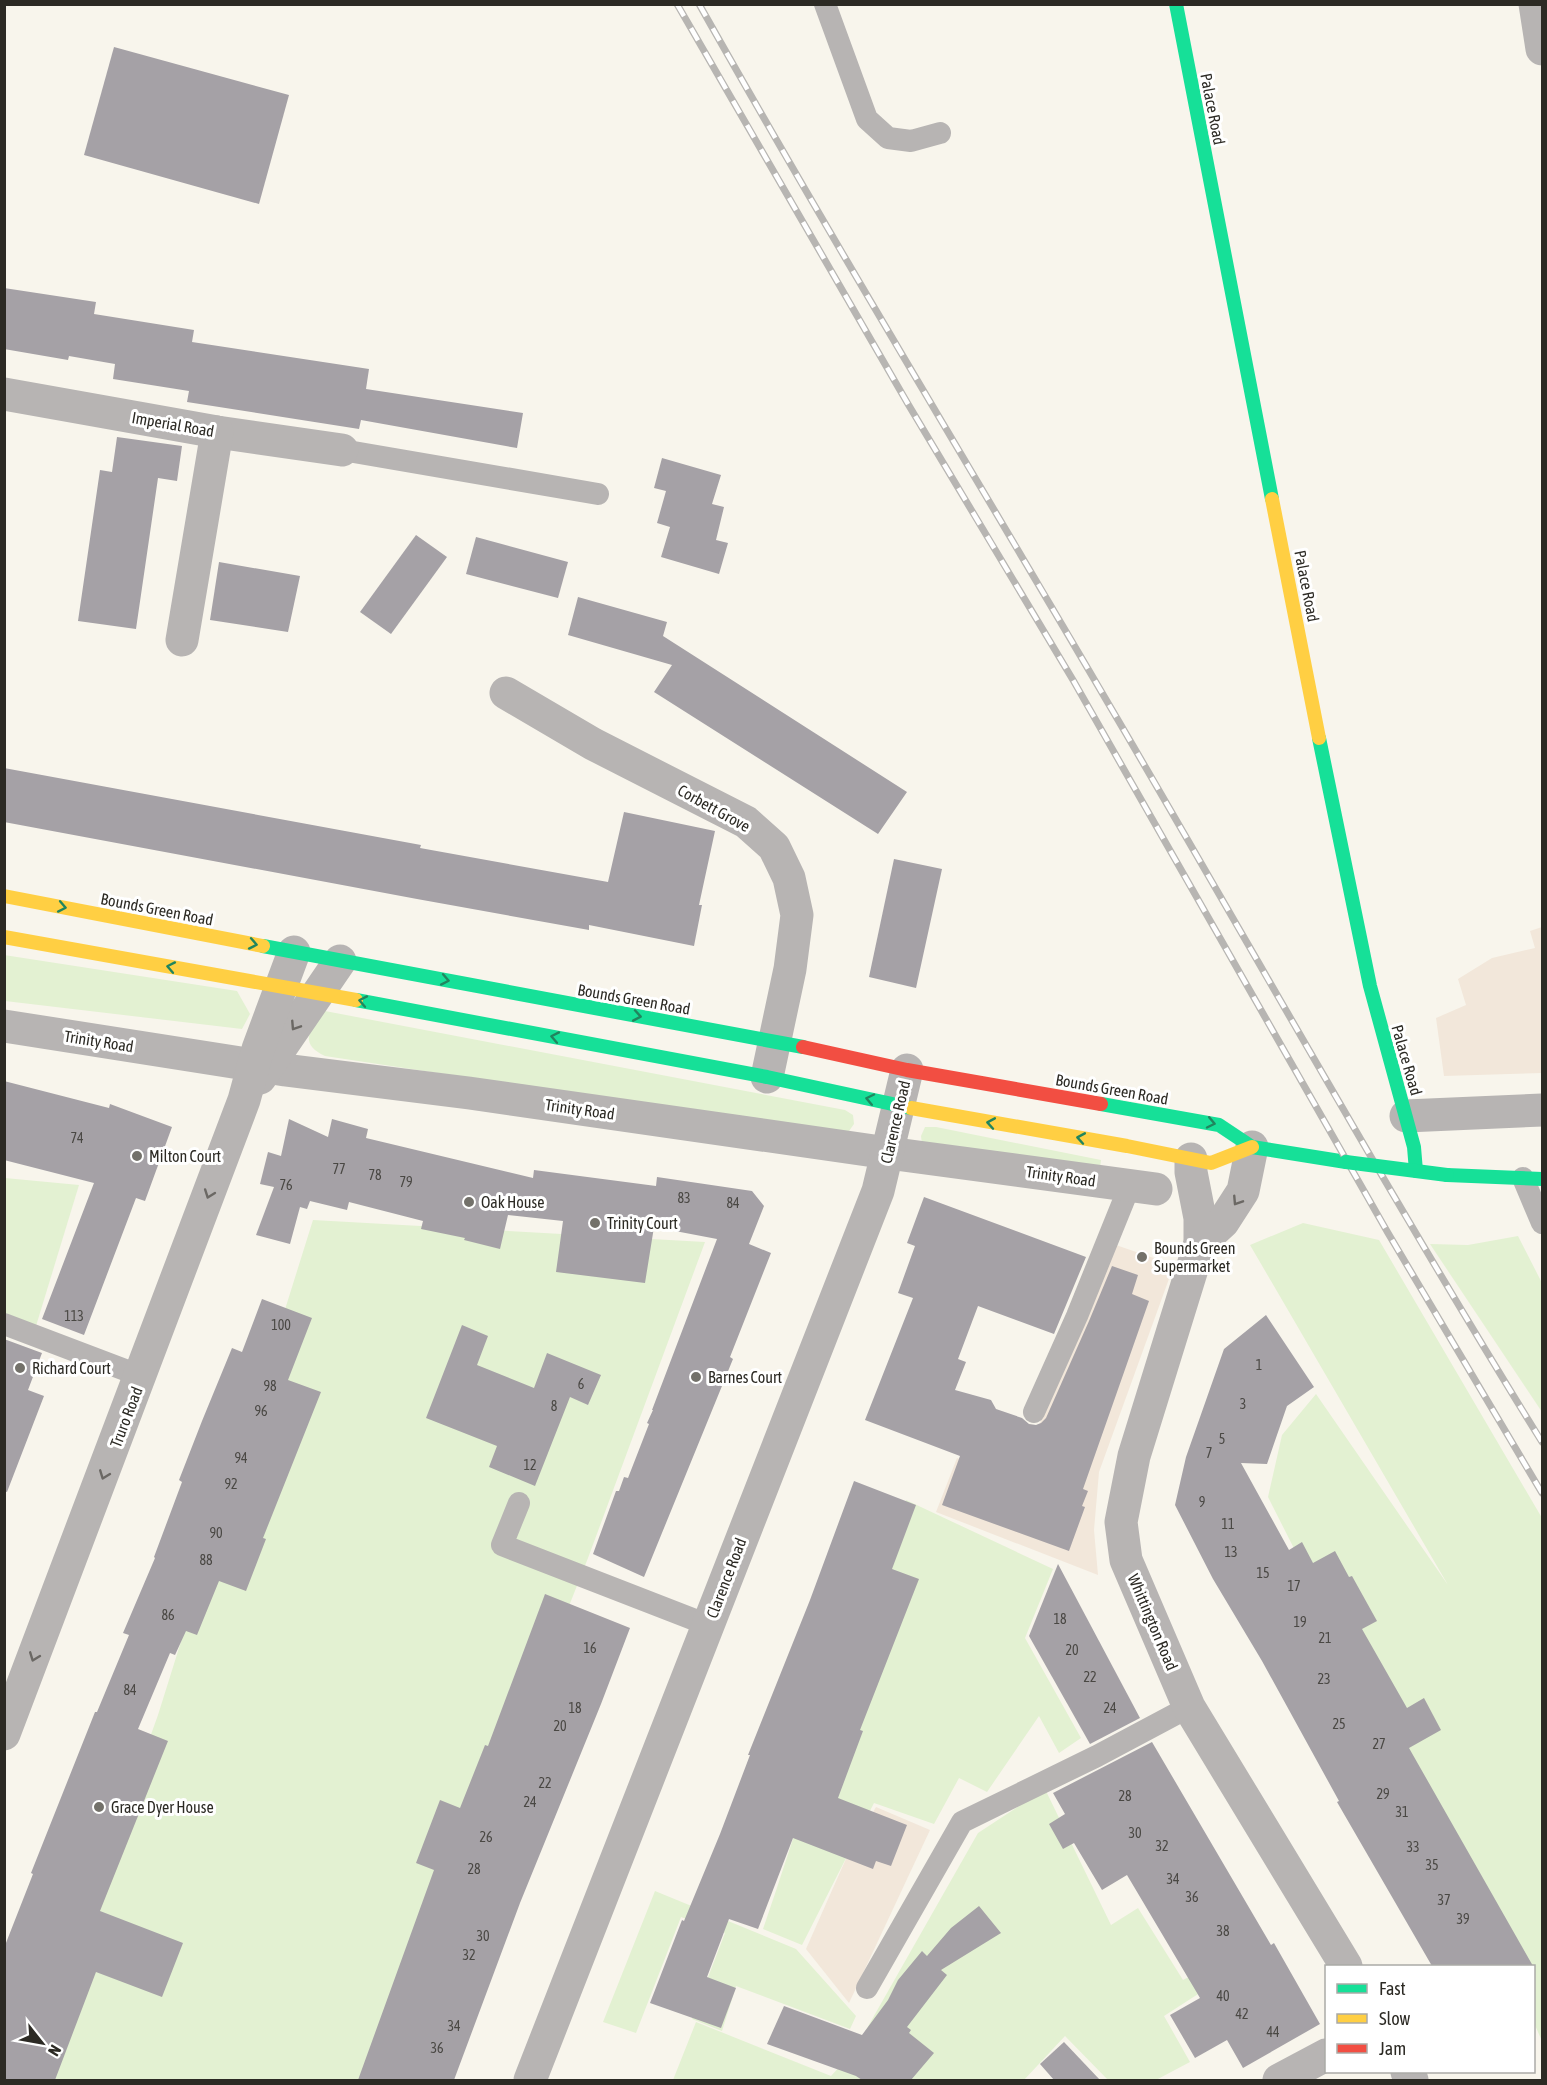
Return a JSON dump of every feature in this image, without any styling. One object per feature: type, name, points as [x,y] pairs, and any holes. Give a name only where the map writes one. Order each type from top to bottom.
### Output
[{"type":"main road","name":"Palace Road","points":[[1176,4],[1331,799],[1371,986],[1414,1147],[1416,1171]]},
{"type":"main road","name":"Bounds Green Road","points":[[4,896],[774,1041],[907,1070],[1220,1125],[1267,1150],[1447,1175],[1533,1179]]},
{"type":"main road","name":"Bounds Green Road","points":[[4,937],[281,986],[767,1077],[899,1106],[1211,1163],[1267,1150]]},
{"type":"street","points":[[1535,4],[1542,49]]},
{"type":"street","name":"Imperial Road","points":[[4,394],[217,432],[342,450]]},
{"type":"street","points":[[182,640],[217,432]]},
{"type":"street","name":"Corbett Grove","points":[[506,693],[593,744],[746,822],[774,847],[789,878],[797,915],[790,969],[767,1077]]},
{"type":"street","name":"Truro Road","points":[[267,1062],[281,986],[294,952]]},
{"type":"street","name":"Truro Road","points":[[4,1734],[244,1100],[267,1062],[340,961]]},
{"type":"street","name":"Trinity Road","points":[[4,1026],[888,1153],[1143,1187]]},
{"type":"street","name":"Clarence Road","points":[[530,2080],[878,1191],[907,1070]]},
{"type":"street","points":[[1406,1116],[1542,1110]]},
{"type":"street","points":[[1200,1243],[1223,1222],[1267,1150]]},
{"type":"street","name":"Whittington Road","points":[[1191,1159],[1191,1172],[1200,1218],[1200,1243],[1134,1456],[1121,1522],[1126,1560],[1190,1707],[1345,1965]]},
{"type":"street","points":[[1279,2080],[1325,2056]]},
{"type":"lane","points":[[825,4],[867,119],[888,138],[911,141],[940,133]]},
{"type":"lane","points":[[342,450],[598,494]]},
{"type":"lane","points":[[1533,1179],[1542,1223]]},
{"type":"lane","points":[[1034,1412],[1077,1316],[1143,1187]]},
{"type":"lane","points":[[4,1324],[141,1376]]},
{"type":"lane","points":[[519,1503],[502,1545],[708,1625]]},
{"type":"lane","points":[[867,1988],[962,1822],[1190,1707]]},
{"type":"shaded area","points":[[1542,927],[1542,1073],[1444,1076],[1436,1018],[1466,1005],[1458,979],[1492,958],[1535,948],[1530,931]]},
{"type":"shaded area","points":[[1113,1244],[1174,1265],[1099,1472],[1094,1530],[1098,1575],[936,1512],[957,1458],[1017,1479]]},
{"type":"shaded area","points":[[876,1807],[930,1830],[849,2003],[806,1949],[845,1861]]},
{"type":"green space","points":[[4,955],[237,991],[250,1014],[242,1029],[5,1001]]},
{"type":"green space","points":[[325,1011],[845,1110],[853,1115],[854,1124],[849,1131],[840,1134],[325,1056],[311,1046],[309,1035]]},
{"type":"green space","points":[[925,1127],[936,1127],[1101,1160],[1100,1168],[922,1144],[921,1136]]},
{"type":"green space","points":[[5,1178],[79,1185],[36,1326],[5,1315]]},
{"type":"green space","points":[[313,1220],[705,1242],[588,1558],[381,2080],[27,2080],[158,1715]]},
{"type":"green space","points":[[1303,1223],[1379,1240],[1542,1518],[1542,2041],[1535,2025],[1535,1965],[1504,1965],[1268,1497],[1282,1435],[1316,1394],[1448,1585],[1250,1245]]},
{"type":"green space","points":[[1518,1236],[1542,1283],[1542,1412],[1430,1244],[1468,1245]]},
{"type":"green space","points":[[906,1500],[1053,1569],[1025,1638],[1081,1738],[1059,1753],[1039,1716],[987,1792],[959,1778],[934,1824],[874,1803],[802,1945],[763,1929],[850,1660]]},
{"type":"green space","points":[[1045,1789],[1111,1925],[1138,1908],[1183,1980],[1215,1963],[1223,1978],[1164,2016],[1190,2062],[1156,2080],[1108,2080],[1065,2036],[1024,2080],[673,2080],[696,2022],[831,2076],[854,2051],[978,1833]]},
{"type":"green space","points":[[655,1891],[796,1949],[856,2016],[850,2029],[736,1986],[722,2031],[692,2019],[725,1933],[681,1917],[636,2033],[603,2022]]},
{"type":"building","points":[[114,47],[289,95],[259,204],[84,155]]},
{"type":"building","points":[[4,288],[96,302],[94,314],[194,330],[192,342],[369,369],[366,389],[523,413],[517,448],[361,420],[359,429],[187,402],[189,391],[113,379],[115,364],[69,356],[68,360],[4,349]]},
{"type":"building","points":[[117,437],[182,446],[177,481],[158,478],[136,629],[78,621],[100,470],[112,472]]},
{"type":"building","points":[[662,458],[721,475],[712,504],[724,507],[716,540],[728,543],[719,574],[661,557],[670,527],[657,523],[666,491],[654,488]]},
{"type":"building","points":[[416,535],[447,557],[391,634],[360,612]]},
{"type":"building","points":[[476,537],[568,562],[558,598],[466,574]]},
{"type":"building","points":[[219,562],[300,576],[288,632],[210,620]]},
{"type":"building","points":[[578,597],[667,622],[663,636],[907,792],[878,834],[654,692],[672,665],[568,635]]},
{"type":"building","points":[[4,768],[608,882],[624,812],[715,831],[699,905],[702,905],[694,946],[589,925],[589,930],[4,822]]},
{"type":"building","points":[[894,859],[942,869],[916,988],[869,977]]},
{"type":"building","points":[[4,1081],[109,1108],[110,1104],[172,1127],[145,1201],[136,1198],[84,1335],[42,1319],[94,1183],[4,1160]]},
{"type":"building","points":[[289,1119],[328,1137],[332,1119],[368,1129],[366,1138],[533,1178],[534,1170],[656,1186],[657,1177],[752,1191],[764,1206],[749,1244],[771,1253],[730,1357],[733,1359],[644,1577],[593,1554],[616,1491],[619,1491],[624,1477],[628,1478],[717,1239],[654,1227],[645,1283],[556,1272],[563,1221],[508,1215],[500,1249],[464,1240],[465,1238],[421,1229],[423,1221],[349,1202],[347,1210],[310,1201],[307,1209],[300,1207],[290,1244],[256,1235],[274,1187],[260,1184],[268,1152],[281,1156]]},
{"type":"building","points":[[924,1197],[1086,1257],[1054,1334],[978,1306],[958,1359],[966,1362],[955,1390],[991,1400],[996,1409],[1022,1418],[1029,1424],[1036,1425],[1046,1418],[1112,1266],[1138,1275],[1132,1294],[1149,1301],[1083,1489],[1088,1491],[1082,1506],[1085,1507],[1069,1551],[942,1505],[960,1456],[865,1420],[913,1298],[898,1293],[915,1246],[907,1243]]},
{"type":"building","points":[[262,1299],[312,1318],[288,1380],[321,1392],[263,1538],[266,1539],[246,1591],[219,1581],[197,1635],[186,1631],[175,1655],[170,1653],[138,1729],[168,1741],[100,1911],[183,1943],[162,1997],[96,1972],[55,2080],[4,2080],[4,1948],[95,1712],[97,1712],[129,1635],[123,1633],[155,1558],[182,1482],[179,1480],[202,1421],[232,1348],[242,1352]]},
{"type":"building","points":[[1266,1315],[1314,1387],[1287,1406],[1267,1464],[1241,1463],[1289,1550],[1302,1542],[1313,1563],[1335,1551],[1377,1621],[1362,1629],[1407,1708],[1424,1698],[1441,1730],[1409,1748],[1532,1965],[1431,1965],[1337,1802],[1339,1801],[1262,1661],[1213,1579],[1175,1505],[1186,1457],[1224,1349]]},
{"type":"building","points":[[462,1325],[488,1336],[477,1365],[534,1388],[547,1353],[601,1375],[588,1405],[570,1397],[535,1486],[489,1467],[497,1446],[426,1418]]},
{"type":"building","name":"Richard Court","points":[[4,1339],[42,1353],[28,1390],[44,1396],[7,1492],[4,1491]]},
{"type":"building","points":[[854,1481],[916,1505],[892,1569],[919,1579],[860,1730],[863,1731],[838,1798],[907,1825],[891,1866],[876,1861],[873,1869],[793,1838],[758,1929],[729,1919],[707,1977],[736,1988],[721,2028],[650,2003],[682,1920],[684,1921],[720,1834],[750,1755],[748,1755],[810,1600]]},
{"type":"building","points":[[1058,1564],[1140,1718],[1090,1744],[1029,1636]]},
{"type":"building","points":[[545,1594],[630,1628],[601,1704],[520,1903],[454,2080],[358,2080],[434,1870],[416,1863],[440,1800],[460,1808],[485,1745],[488,1746]]},
{"type":"building","points":[[1152,1742],[1271,1945],[1274,1943],[1320,2024],[1243,2068],[1227,2040],[1195,2058],[1170,2015],[1200,1998],[1127,1875],[1102,1890],[1074,1843],[1063,1849],[1049,1824],[1065,1814],[1053,1793]]},
{"type":"building","points":[[979,1906],[1001,1933],[941,1970],[947,1975],[907,2027],[911,2030],[909,2033],[934,2053],[911,2080],[862,2080],[767,2044],[784,2006],[862,2035],[888,2000],[898,1980],[922,1951],[927,1956],[951,1928]]},
{"type":"building","points":[[1064,2042],[1100,2080],[1054,2080],[1040,2064]]},
{"type":"railway","points":[[677,4],[908,404],[1073,680],[1388,1233],[1542,1493]]},
{"type":"railway","points":[[699,4],[1380,1173],[1542,1442]]},
{"type":"traffic: fast","points":[[1176,4],[1272,499]]},
{"type":"traffic: fast","points":[[1319,738],[1370,986],[1414,1147],[1416,1171]]},
{"type":"traffic: fast","points":[[263,946],[803,1047]]},
{"type":"traffic: fast","points":[[356,1000],[767,1077],[911,1108]]},
{"type":"traffic: fast","points":[[1101,1104],[1219,1125],[1252,1147],[1346,1162]]},
{"type":"traffic: fast","points":[[1346,1162],[1447,1175]]},
{"type":"traffic: fast","points":[[1447,1175],[1542,1179]]},
{"type":"traffic: slow","points":[[1272,499],[1319,738]]},
{"type":"traffic: slow","points":[[4,896],[263,946]]},
{"type":"traffic: slow","points":[[4,937],[356,1000]]},
{"type":"traffic: slow","points":[[911,1108],[1211,1163],[1252,1147]]},
{"type":"traffic: jam","points":[[803,1047],[907,1070],[1101,1104]]},
{"type":"place","name":"Milton Court","points":[[137,1156]]},
{"type":"place","name":"Oak House","points":[[469,1202]]},
{"type":"place","name":"Trinity Court","points":[[595,1223]]},
{"type":"place","name":"Bounds Green Supermarket","points":[[1142,1257]]},
{"type":"place","name":"Richard Court","points":[[20,1368]]},
{"type":"place","name":"Barnes Court","points":[[696,1377]]},
{"type":"place","name":"Grace Dyer House","points":[[99,1807]]}]
